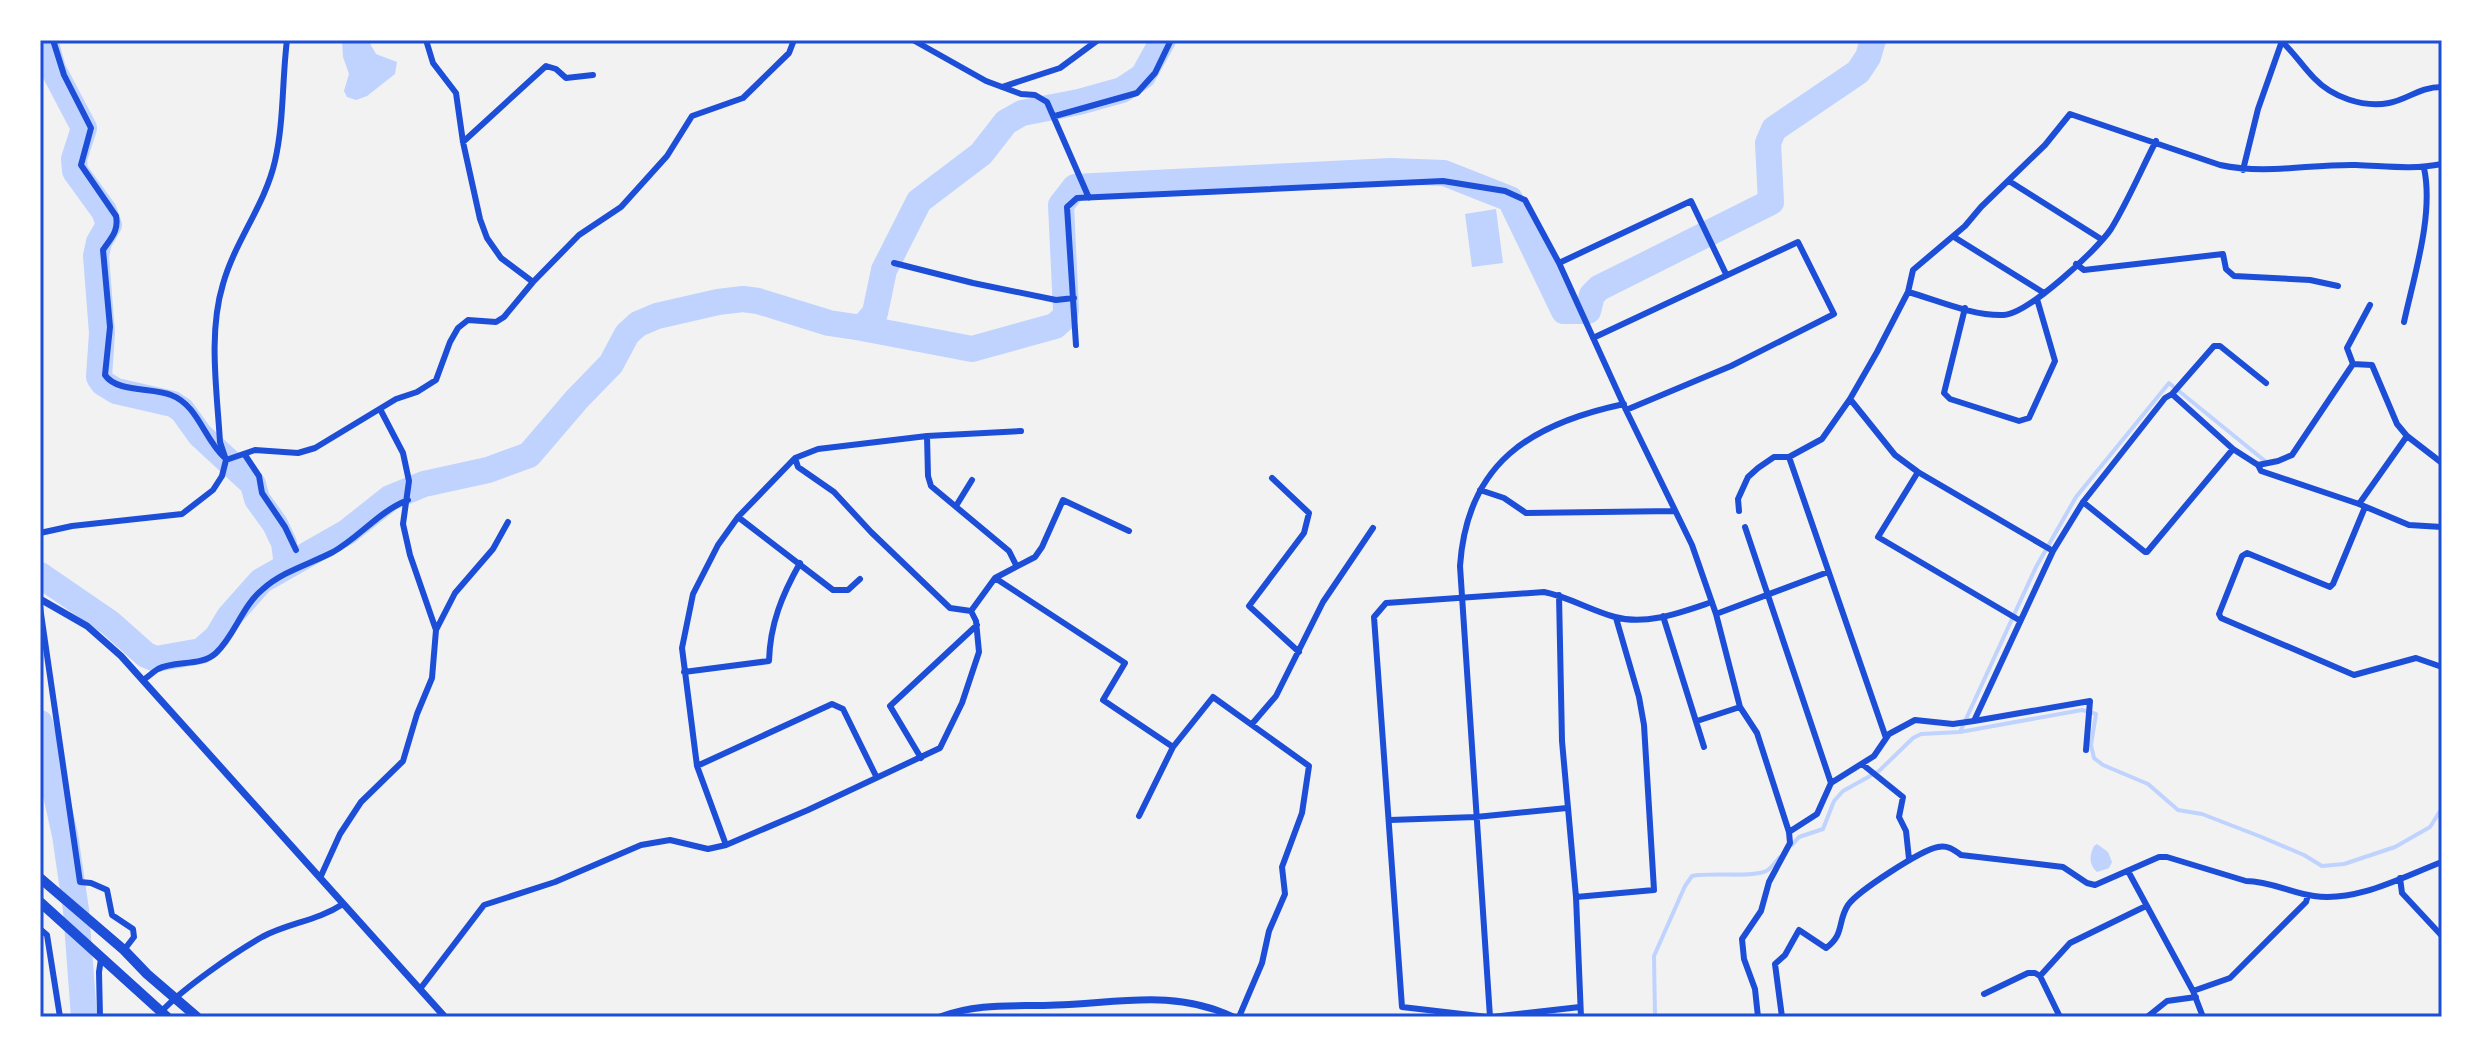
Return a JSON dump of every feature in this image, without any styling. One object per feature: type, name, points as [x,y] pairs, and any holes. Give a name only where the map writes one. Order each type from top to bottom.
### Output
[{"type":"highway","points":[[40,878],[197,1017]]},
{"type":"highway","points":[[40,902],[164,1015]]},
{"type":"street","points":[[53,40],[64,75],[91,128],[81,165],[116,216],[112,238],[103,250],[110,327],[105,375],[117,384],[169,394],[184,402],[214,448],[226,460]]},
{"type":"street","points":[[40,533],[72,526],[182,514],[213,490],[222,476],[226,460],[220,442],[217,315],[223,284],[238,245],[264,196],[275,161],[287,40]]},
{"type":"street","points":[[426,40],[433,63],[456,93],[463,142],[487,238],[501,258],[533,282]]},
{"type":"street","points":[[226,460],[255,450],[298,453],[315,448],[436,380],[458,328],[468,320],[496,322],[504,317],[579,235],[621,207],[667,156],[692,116],[743,98],[789,53],[794,40]]},
{"type":"street","points":[[913,40],[972,74],[1047,102],[1089,198]]},
{"type":"street","points":[[1002,87],[1060,68],[1098,40]]},
{"type":"street","points":[[1055,116],[1137,93],[1155,73],[1171,40]]},
{"type":"street","points":[[2281,40],[2316,80],[2341,96],[2364,105],[2391,103],[2426,87],[2442,87]]},
{"type":"street","points":[[2243,170],[2258,109],[2281,40]]},
{"type":"street","points":[[463,142],[546,66],[556,69],[566,78],[593,75]]},
{"type":"street","points":[[1739,511],[1738,499],[1748,477],[1774,457],[1789,457],[1822,439],[1850,399],[1908,292],[1913,270],[1954,237],[2045,145],[2070,114],[2243,170],[2355,165],[2391,169],[2442,164]]},
{"type":"street","points":[[1908,292],[1965,308],[2001,315],[2014,314],[2044,293],[2109,231],[2156,141]]},
{"type":"street","points":[[2404,322],[2422,235],[2427,183],[2424,168]]},
{"type":"street","points":[[1076,345],[1067,207],[1077,198],[1443,181],[1505,191],[1525,200],[1559,263],[1692,545],[1716,614],[1740,707],[1757,733],[1789,832],[1790,843],[1769,882],[1761,911],[1742,939],[1744,959],[1755,989],[1758,1017]]},
{"type":"street","points":[[2009,181],[2101,239]]},
{"type":"street","points":[[1559,263],[1691,201],[1726,274]]},
{"type":"street","points":[[1954,237],[2044,293]]},
{"type":"street","points":[[1490,1017],[1460,566],[1462,539],[1480,490],[1511,452],[1536,433],[1566,419],[1625,407],[1731,366],[1834,314],[1798,242],[1593,338]]},
{"type":"street","points":[[2076,264],[2084,270],[2223,254],[2226,269],[2234,276],[2310,280],[2338,286]]},
{"type":"street","points":[[894,263],[1056,300],[1074,298]]},
{"type":"street","points":[[1965,308],[1944,393],[1950,399],[2019,421],[2029,418],[2055,361],[2037,299]]},
{"type":"street","points":[[2353,364],[2347,348],[2370,305]]},
{"type":"street","points":[[1974,721],[2053,551],[2083,502],[2165,398],[2214,346],[2220,346],[2266,383]]},
{"type":"street","points":[[2353,364],[2372,365],[2397,424],[2407,436],[2442,463]]},
{"type":"street","points":[[2258,465],[2292,455],[2353,364]]},
{"type":"street","points":[[2172,394],[2233,449],[2258,465],[2261,471],[2362,505],[2409,525],[2442,527]]},
{"type":"street","points":[[1850,399],[1895,455],[1918,472],[2053,551]]},
{"type":"street","points":[[380,409],[403,453],[409,481],[403,524],[410,555],[436,630]]},
{"type":"street","points":[[726,845],[697,766],[682,648],[693,594],[718,545],[738,517],[795,458],[818,449],[927,436],[1021,431]]},
{"type":"street","points":[[927,436],[931,486],[1009,551],[1016,565]]},
{"type":"street","points":[[2407,436],[2362,505],[2330,587],[2247,553],[2242,556],[2219,614],[2221,618],[2354,675],[2416,658],[2442,667]]},
{"type":"street","points":[[2083,502],[2147,552],[2233,449]]},
{"type":"street","points":[[245,455],[259,476],[262,493],[296,550]]},
{"type":"street","points":[[1789,457],[1886,738]]},
{"type":"street","points":[[795,458],[798,467],[834,492],[950,608],[971,611]]},
{"type":"street","points":[[1918,472],[1878,537],[2019,620]]},
{"type":"street","points":[[1272,478],[1309,513],[1304,533],[1249,606],[1299,652]]},
{"type":"street","points":[[956,506],[972,480]]},
{"type":"street","points":[[1480,490],[1504,498],[1526,513],[1675,511]]},
{"type":"street","points":[[143,680],[159,668],[213,656],[262,589],[292,570],[333,552],[395,505],[408,500]]},
{"type":"street","points":[[971,611],[995,578],[1035,557],[1063,500],[1129,531]]},
{"type":"street","points":[[738,517],[833,590],[848,590],[860,579]]},
{"type":"street","points":[[320,878],[340,834],[361,802],[403,761],[432,678],[436,630],[455,593],[493,549],[508,522]]},
{"type":"street","points":[[1745,527],[1831,783]]},
{"type":"street","points":[[1252,724],[1276,696],[1323,602],[1373,528]]},
{"type":"street","points":[[684,672],[769,661],[770,633],[785,590],[800,563]]},
{"type":"street","points":[[1716,614],[1828,572]]},
{"type":"street","points":[[995,578],[1125,663],[1103,700],[1173,747]]},
{"type":"street","points":[[1580,1007],[1490,1017],[1402,1007],[1374,617],[1386,603],[1544,592],[1616,618],[1639,621],[1712,602]]},
{"type":"street","points":[[1559,595],[1558,661],[1576,897],[1581,1017]]},
{"type":"street","points":[[40,599],[103,639],[143,680],[445,1017]]},
{"type":"street","points":[[40,607],[80,882],[107,890],[112,915],[133,929],[134,937],[124,950]]},
{"type":"street","points":[[420,989],[484,905],[555,882],[641,845],[670,840],[708,849],[726,845],[940,748],[957,714],[979,652],[977,625],[971,611]]},
{"type":"street","points":[[1663,616],[1704,747]]},
{"type":"street","points":[[1576,897],[1654,890],[1644,725],[1616,618]]},
{"type":"street","points":[[921,758],[890,706],[977,625]]},
{"type":"street","points":[[1139,816],[1173,747],[1213,697],[1309,766],[1302,813],[1282,867],[1285,894],[1269,931],[1262,963],[1239,1017]]},
{"type":"street","points":[[1789,832],[1817,814],[1831,783],[1874,756],[1889,734],[1915,720],[1953,724],[2090,701],[2086,750]]},
{"type":"street","points":[[697,766],[832,704],[843,709],[876,776]]},
{"type":"street","points":[[1697,721],[1740,707]]},
{"type":"street","points":[[1862,764],[1903,797],[1899,817],[1906,831],[1909,859]]},
{"type":"street","points":[[1390,820],[1476,817],[1567,808]]},
{"type":"street","points":[[1782,1017],[1775,964],[1785,955],[1799,930],[1826,948],[1838,940],[1848,905],[1909,859],[1938,847],[1950,847],[1961,855],[2063,867],[2095,885],[2159,857],[2167,857],[2246,881],[2257,881],[2308,895],[2336,896],[2363,892],[2442,862]]},
{"type":"street","points":[[2128,871],[2194,994],[2203,1017]]},
{"type":"street","points":[[2400,878],[2402,893],[2442,936]]},
{"type":"street","points":[[2147,1017],[2167,1001],[2194,994],[2230,978],[2306,902],[2308,895]]},
{"type":"street","points":[[164,1015],[174,998],[263,936],[325,916],[343,904]]},
{"type":"street","points":[[2040,976],[2070,943],[2146,906]]},
{"type":"street","points":[[40,929],[47,935],[60,1017]]},
{"type":"street","points":[[100,1017],[101,959]]},
{"type":"street","points":[[1984,994],[2028,973],[2035,973],[2040,976],[2060,1017]]},
{"type":"street","points":[[940,1017],[984,1006],[1054,1006],[1134,999],[1184,1000],[1210,1006],[1233,1017]]},
{"type":"street","points":[[1017,1004],[1018,1017]]},
{"type":"water","points":[[342,40],[368,40],[376,54],[397,62],[395,74],[367,96],[356,100],[347,97],[344,91],[349,74],[343,57]]},
{"type":"water","points":[[1496,209],[1503,263],[1472,267],[1465,214]]},
{"type":"water","points":[[2097,844],[2108,852],[2112,862],[2109,868],[2097,872],[2091,860],[2092,850]]},
{"type":"waterway","points":[[45,40],[53,69],[84,128],[74,159],[75,171],[104,211],[109,225],[99,242],[96,256],[102,333],[99,377],[116,391],[173,404],[182,410],[200,435],[253,484],[257,499],[284,543],[287,565]]},
{"type":"waterway","points":[[40,575],[110,623],[146,655],[156,659],[201,651],[217,637],[229,617],[261,581],[347,532],[390,498],[424,484],[488,470],[529,455],[611,364],[627,334],[638,324],[657,316],[743,299],[829,323],[862,328],[875,313],[884,270],[919,201],[981,154],[1006,122],[1022,113],[1122,90],[1143,76],[1163,40]]},
{"type":"waterway","points":[[862,328],[972,349],[1055,326],[1065,317],[1066,310],[1061,205],[1075,187],[1391,171],[1444,173],[1510,199],[1564,311],[1588,311],[1592,295],[1599,288],[1771,202],[1768,143],[1774,129],[1858,72],[1868,57],[1873,40]]},
{"type":"waterway","points":[[1960,732],[2036,567],[2076,497],[2169,383],[2265,461]]},
{"type":"waterway","points":[[1792,845],[1799,837],[1823,829],[1834,801],[1843,791],[1879,771],[1921,734],[1960,732],[2082,710],[2096,714],[2091,745],[2094,758],[2103,765],[2148,784],[2178,810],[2202,814],[2259,836],[2322,866],[2344,864],[2395,847],[2430,827],[2442,808]]},
{"type":"waterway","points":[[40,723],[65,835],[76,910],[84,1017]]},
{"type":"waterway","points":[[1655,1017],[1654,956],[1692,876],[1760,873],[1770,869],[1780,857]]}]
